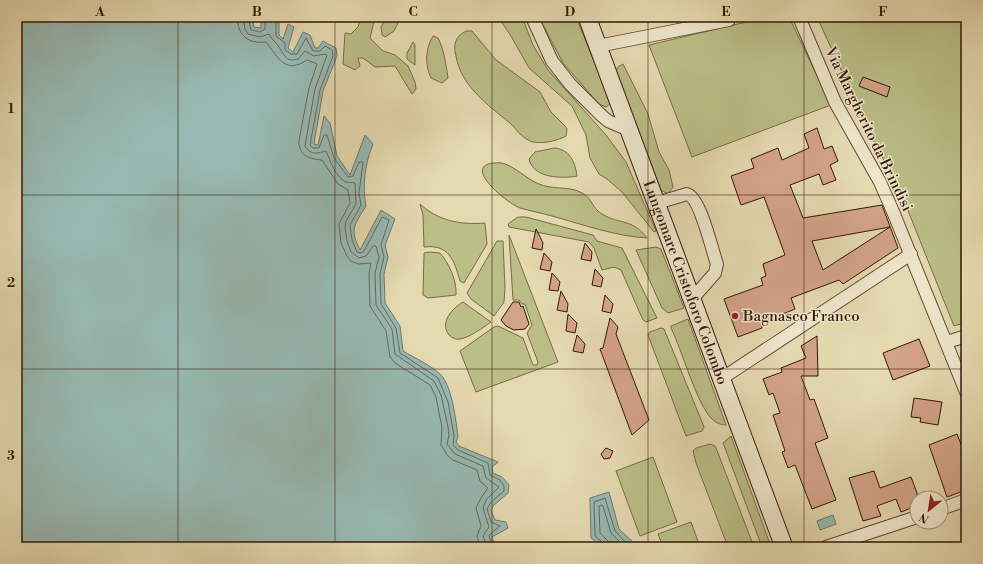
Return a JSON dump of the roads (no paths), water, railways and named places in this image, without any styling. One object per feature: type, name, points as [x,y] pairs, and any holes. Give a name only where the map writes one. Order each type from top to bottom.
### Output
[{"type":"main road","name":"Lungomare Cristoforo Colombo","points":[[587,17],[784,547]]},
{"type":"street","points":[[532,17],[552,61],[570,84],[608,121],[629,130]]},
{"type":"street","name":"Via Margherito da Brindisi","points":[[799,17],[835,102],[880,182],[911,254],[966,392]]},
{"type":"street","points":[[598,46],[729,20]]},
{"type":"street","points":[[657,203],[687,194],[693,197],[699,208],[717,264],[715,273],[692,298]]},
{"type":"street","points":[[721,379],[911,254]]},
{"type":"street","points":[[947,342],[966,336]]},
{"type":"street","points":[[949,506],[966,500]]},
{"type":"street","points":[[826,547],[909,520]]},
{"type":"water","points":[[17,17],[252,17],[254,27],[261,28],[261,17],[279,17],[279,35],[283,39],[288,24],[294,27],[288,48],[293,52],[303,32],[310,35],[315,48],[318,48],[323,41],[336,48],[337,56],[323,91],[314,144],[318,145],[324,116],[330,123],[337,156],[350,175],[365,135],[373,144],[365,175],[364,190],[366,206],[356,222],[354,232],[355,237],[360,250],[381,210],[395,219],[385,245],[388,257],[384,274],[385,303],[400,326],[403,351],[440,374],[448,386],[455,413],[458,437],[456,442],[459,446],[498,462],[492,467],[493,473],[502,477],[509,485],[508,493],[494,505],[491,510],[495,520],[506,522],[508,528],[492,537],[496,547],[17,547]]},
{"type":"water","points":[[609,492],[619,529],[634,543],[634,547],[602,547],[591,538],[590,498]]},
{"type":"water","points":[[833,515],[836,524],[820,530],[817,521]]},
{"type":"place","name":"Bagnasco Franco","points":[[735,316]]}]
